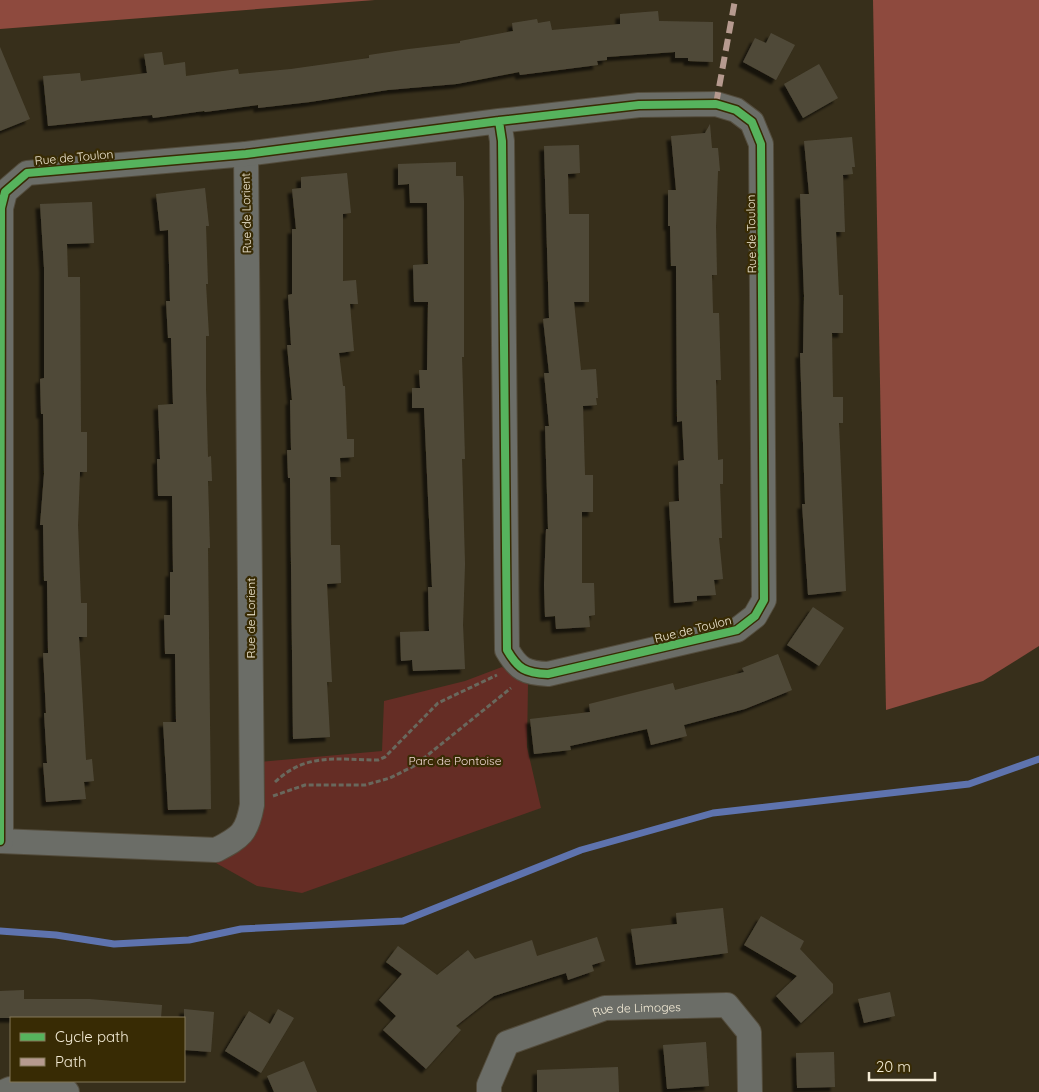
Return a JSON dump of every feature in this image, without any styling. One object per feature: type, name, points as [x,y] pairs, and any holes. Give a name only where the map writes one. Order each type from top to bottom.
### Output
[{"type":"street","name":"Rue de Toulon","points":[[0,841],[1,208],[5,192],[27,173],[246,154],[639,105],[716,104],[736,110],[752,122],[761,144],[764,600],[755,616],[737,630],[548,674],[522,668]]},
{"type":"street","points":[[499,121],[502,141],[507,650],[522,668]]},
{"type":"street","name":"Rue de Lorient","points":[[0,841],[216,850],[235,840],[248,826],[252,805],[246,154]]},
{"type":"street","name":"Rue de Limoges","points":[[489,1092],[489,1085],[507,1043],[605,1008],[727,1005],[749,1032],[750,1092]]},
{"type":"street","points":[[3,1092],[10,1089],[66,1092]]},
{"type":"path","points":[[252,805],[305,785],[365,785],[390,778],[414,766],[522,668]]},
{"type":"path","points":[[252,805],[288,770],[303,762],[378,760],[385,758],[425,714],[438,703],[522,668]]},
{"type":"green space","name":"Parc de Pontoise","points":[[502,667],[528,684],[527,747],[541,808],[302,893],[257,886],[216,863],[216,850],[235,840],[259,762],[382,751],[384,701],[465,681]]},
{"type":"shaded area","points":[[0,0],[375,0],[0,29]]},
{"type":"shaded area","points":[[873,0],[1039,0],[1039,646],[983,681],[886,710]]},
{"type":"building","points":[[658,11],[659,21],[713,22],[713,62],[688,61],[688,58],[675,58],[675,52],[607,57],[607,60],[597,61],[598,65],[520,75],[519,72],[457,84],[388,90],[258,108],[258,105],[153,118],[152,115],[48,126],[43,76],[80,73],[81,81],[147,73],[144,54],[162,52],[164,65],[185,62],[186,76],[238,69],[239,74],[291,69],[369,58],[369,55],[460,43],[460,41],[513,31],[512,23],[537,19],[538,23],[550,21],[552,30],[620,24],[620,14]]},
{"type":"building","points":[[771,33],[795,45],[776,80],[743,62],[755,38],[766,43]]},
{"type":"building","points":[[0,47],[30,119],[0,131]]},
{"type":"building","points":[[819,64],[838,98],[803,118],[784,84]]},
{"type":"building","points":[[710,124],[712,148],[718,148],[720,171],[718,171],[716,226],[717,275],[712,275],[713,313],[719,313],[721,380],[716,380],[718,460],[723,459],[723,484],[720,484],[722,538],[719,538],[723,579],[714,580],[716,595],[697,596],[697,601],[674,603],[669,502],[679,501],[678,461],[684,460],[682,421],[677,422],[676,266],[671,266],[670,226],[668,226],[668,190],[676,190],[671,136],[705,133]]},
{"type":"building","points":[[852,137],[855,167],[852,167],[853,174],[843,175],[845,232],[836,232],[839,295],[843,295],[843,333],[832,333],[833,397],[843,397],[843,423],[839,423],[846,591],[808,595],[802,504],[805,504],[800,353],[803,353],[804,296],[800,194],[809,194],[804,141]]},
{"type":"building","points":[[579,145],[580,173],[568,174],[569,214],[589,214],[589,302],[574,302],[581,370],[596,369],[598,398],[596,398],[597,405],[583,406],[585,475],[593,475],[593,512],[582,512],[582,583],[594,583],[595,615],[589,616],[590,627],[556,629],[555,616],[545,617],[544,585],[546,529],[548,529],[545,426],[549,426],[544,373],[549,373],[543,319],[549,318],[544,146]]},
{"type":"building","points":[[456,162],[456,176],[463,176],[464,202],[464,357],[462,357],[465,459],[462,459],[465,669],[413,671],[412,660],[401,661],[400,632],[429,631],[428,587],[432,587],[424,408],[412,408],[412,388],[420,388],[419,370],[427,370],[428,302],[414,302],[413,265],[428,264],[427,203],[410,203],[409,184],[398,185],[398,164]]},
{"type":"building","points":[[347,173],[351,213],[343,214],[343,281],[356,280],[358,304],[350,304],[354,351],[339,353],[343,386],[345,386],[347,439],[354,439],[354,457],[340,458],[341,477],[330,477],[331,545],[340,545],[341,583],[327,584],[332,682],[327,682],[330,737],[293,739],[290,478],[288,478],[287,450],[291,450],[290,400],[292,400],[287,345],[291,345],[288,295],[292,294],[292,229],[296,229],[292,189],[301,188],[301,177]]},
{"type":"building","points":[[205,188],[209,226],[206,226],[208,284],[206,284],[209,336],[206,336],[206,389],[208,457],[211,456],[212,481],[208,481],[211,809],[168,810],[163,722],[176,722],[175,654],[165,654],[164,615],[170,615],[170,572],[173,572],[172,496],[158,496],[157,459],[160,459],[158,405],[173,404],[171,338],[168,338],[166,301],[170,301],[168,230],[160,231],[156,194]]},
{"type":"building","points":[[92,202],[94,243],[67,244],[68,277],[80,277],[81,432],[87,432],[87,472],[80,472],[78,525],[81,603],[87,603],[87,637],[79,637],[86,760],[92,759],[94,781],[84,782],[86,799],[46,802],[43,763],[47,763],[43,653],[48,653],[47,581],[44,581],[43,525],[40,525],[44,474],[43,414],[41,414],[40,379],[44,378],[44,268],[40,204]]},
{"type":"building","points":[[813,607],[844,628],[819,666],[787,645]]},
{"type":"building","points":[[778,654],[792,690],[745,709],[684,725],[687,736],[651,745],[647,729],[570,746],[571,750],[534,754],[530,719],[590,712],[589,704],[673,683],[675,690],[744,672],[742,668]]},
{"type":"building","points":[[723,908],[728,953],[636,965],[631,929],[677,924],[676,913]]},
{"type":"building","points":[[761,916],[804,941],[800,949],[833,984],[833,993],[801,1023],[776,996],[797,976],[744,945]]},
{"type":"building","points":[[597,937],[605,961],[592,965],[594,971],[568,980],[566,973],[494,996],[456,1026],[461,1030],[426,1069],[383,1030],[396,1016],[379,1000],[402,974],[386,962],[398,946],[437,975],[468,950],[475,959],[532,940],[537,956]]},
{"type":"building","points":[[24,990],[24,999],[89,999],[162,1005],[161,1017],[0,1018],[0,991]]},
{"type":"building","points":[[890,992],[895,1016],[864,1023],[858,999]]},
{"type":"building","points":[[184,1009],[214,1012],[211,1052],[185,1050]]},
{"type":"building","points":[[278,1009],[294,1018],[261,1073],[225,1051],[249,1011],[270,1024]]},
{"type":"building","points":[[706,1042],[709,1086],[667,1089],[663,1045]]},
{"type":"building","points":[[834,1052],[835,1087],[797,1088],[796,1053]]},
{"type":"building","points":[[304,1061],[317,1092],[274,1092],[267,1076]]},
{"type":"building","points":[[618,1067],[619,1092],[537,1092],[537,1070]]},
{"type":"waterway","points":[[0,931],[56,935],[114,944],[189,940],[241,929],[403,921],[581,850],[713,813],[969,784],[1039,759]]},
{"type":"marked path","points":[[716,104],[735,0]]},
{"type":"cycle path","points":[[0,841],[1,208],[5,192],[27,173],[246,154],[499,121],[639,105],[716,104],[736,110],[752,122],[761,144],[764,600],[755,616],[737,630],[548,674],[523,669],[515,662],[507,650],[502,141],[499,121]]}]
